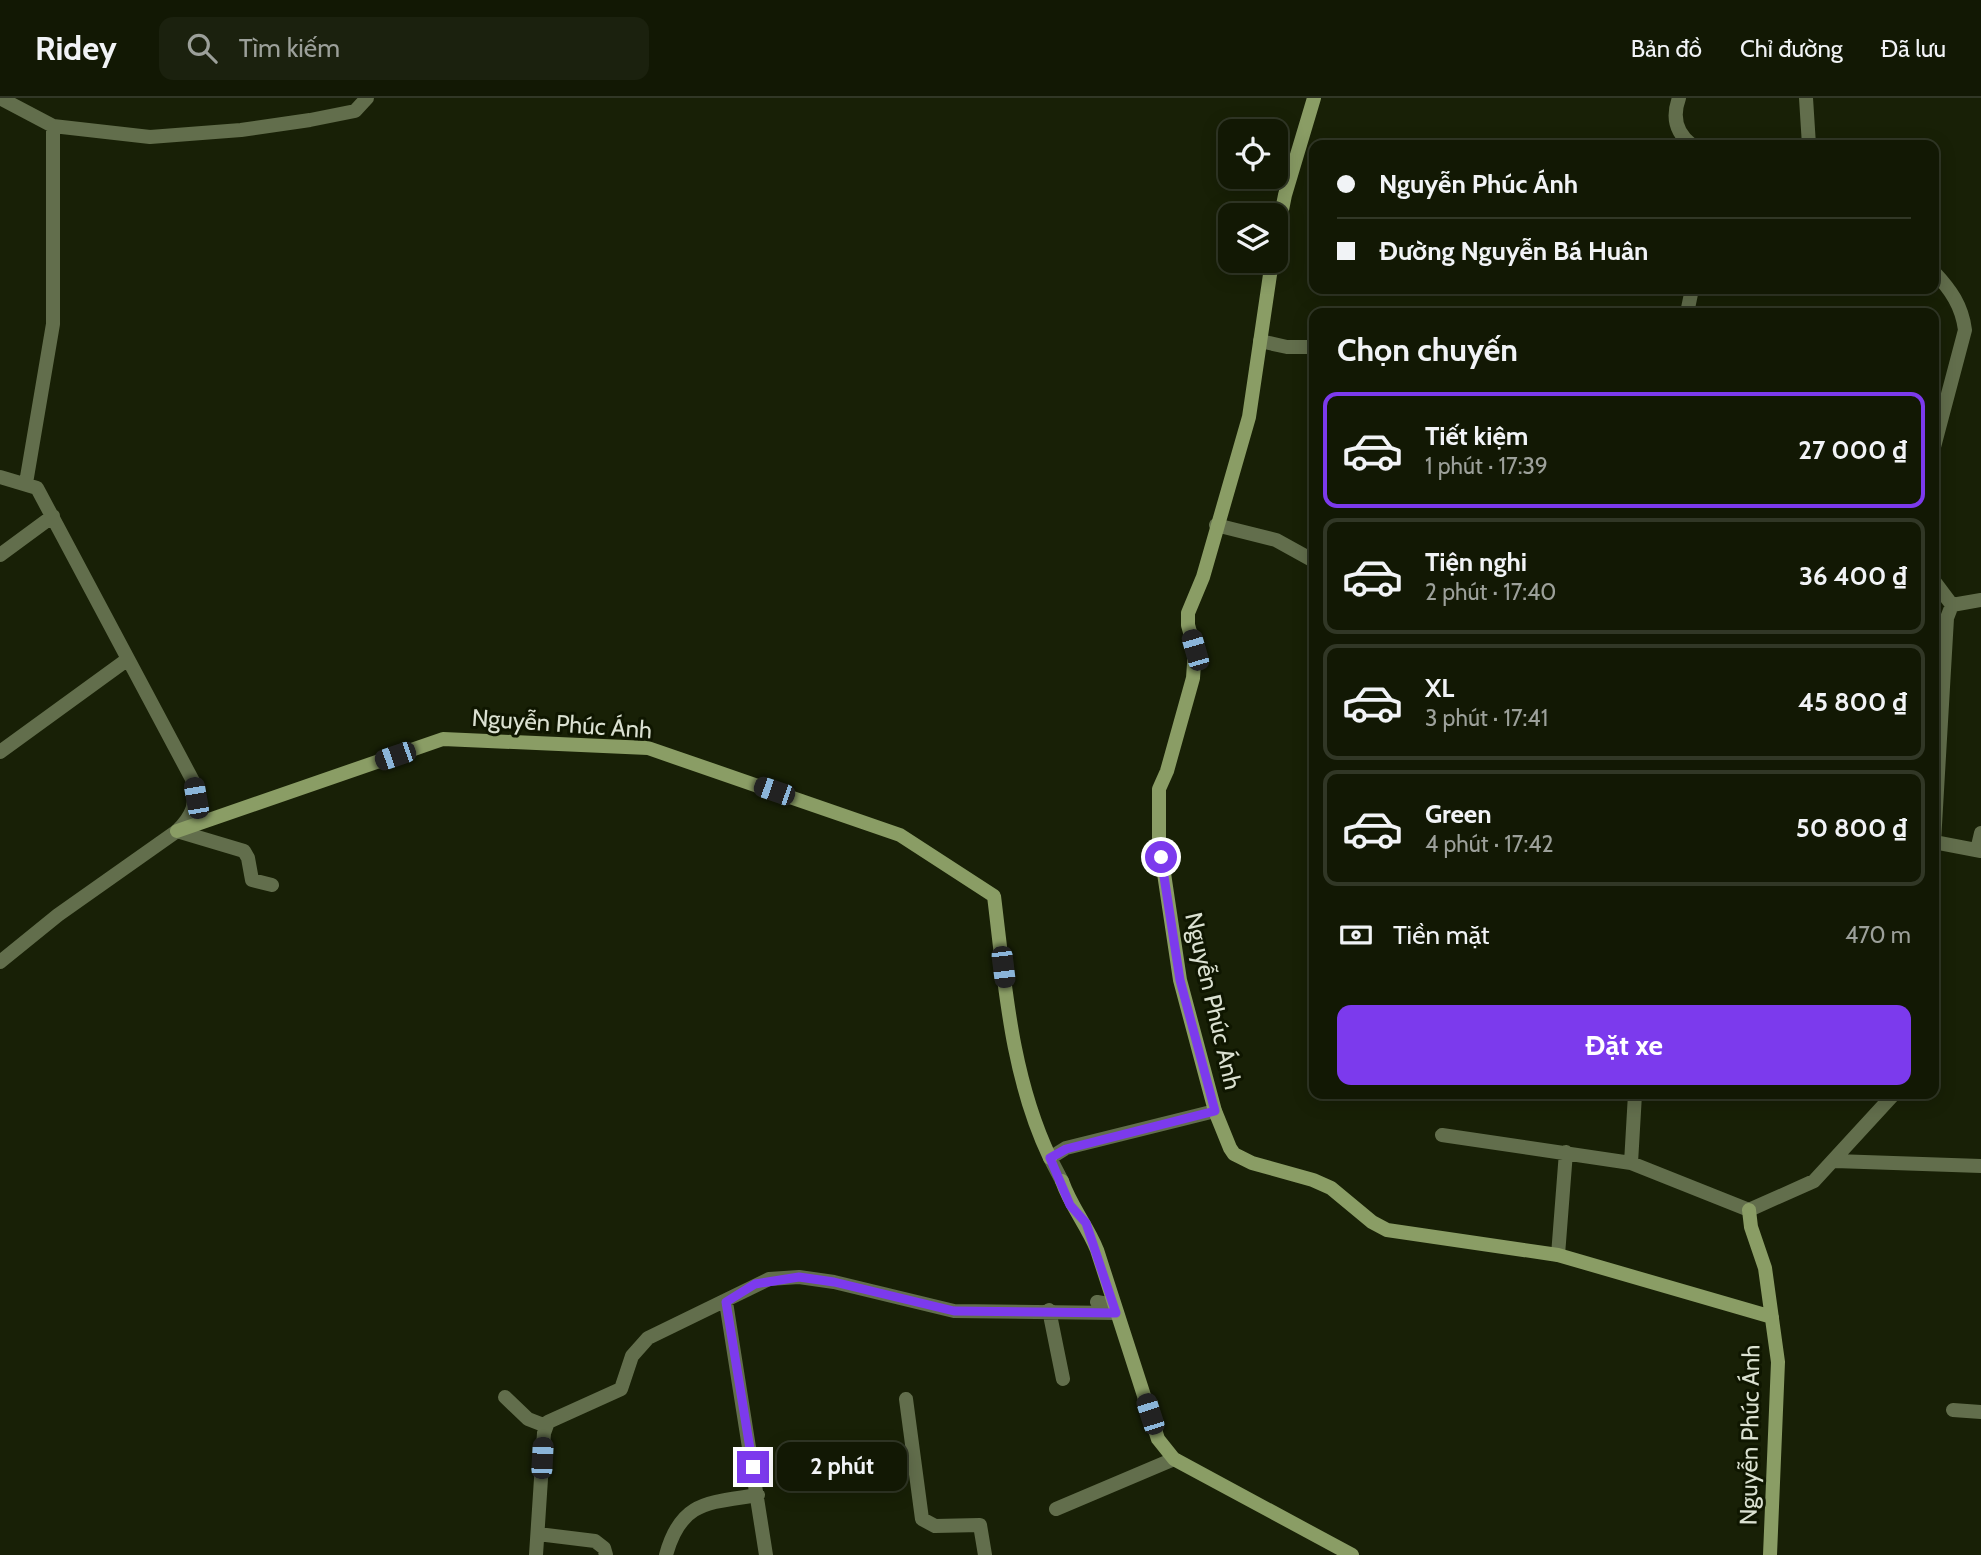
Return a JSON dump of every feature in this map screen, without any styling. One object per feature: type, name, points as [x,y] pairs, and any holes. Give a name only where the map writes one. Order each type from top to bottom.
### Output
[{"type":"street","points":[[0,98],[54,126],[150,137],[240,130],[355,111],[367,98]]},
{"type":"street","points":[[1283,203],[1314,98]]},
{"type":"street","points":[[1679,98],[1674,110],[1676,125],[1688,140]]},
{"type":"street","points":[[1806,98],[1809,140]]},
{"type":"street","points":[[26,483],[52,324],[54,126]]},
{"type":"street","name":"Nguyễn Phúc Ánh","points":[[1270,273],[1249,417],[1203,577],[1188,613],[1188,625],[1195,650],[1193,678],[1167,771],[1159,789],[1158,813],[1159,840],[1180,980],[1215,1111],[1234,1154],[1252,1163],[1302,1176],[1331,1188],[1378,1226],[1558,1255],[1772,1317]]},
{"type":"street","points":[[1939,277],[1949,288],[1962,312],[1965,330],[1939,428]]},
{"type":"street","points":[[1261,341],[1287,347],[1309,347]]},
{"type":"street","points":[[0,477],[37,488],[193,781],[196,798],[191,817],[177,831],[58,915],[0,962]]},
{"type":"street","points":[[0,555],[52,516]]},
{"type":"street","points":[[1216,525],[1276,540],[1309,558]]},
{"type":"street","points":[[1939,588],[1952,605]]},
{"type":"street","points":[[1952,605],[1981,600]]},
{"type":"street","points":[[1939,756],[1947,618],[1952,605]]},
{"type":"street","points":[[0,752],[128,659]]},
{"type":"street","name":"Nguyễn Phúc Ánh","points":[[177,831],[443,739],[648,748],[900,835],[994,896],[1011,1038],[1037,1130],[1050,1158]]},
{"type":"street","points":[[177,831],[244,851],[252,880],[272,885]]},
{"type":"street","points":[[1939,843],[1979,851],[1981,833]]},
{"type":"street","points":[[1631,1163],[1634,1099]]},
{"type":"street","points":[[1442,1135],[1631,1163],[1749,1210],[1814,1181],[1890,1099]]},
{"type":"street","points":[[1215,1111],[1066,1149],[1050,1158],[1070,1205],[1086,1223],[1093,1241],[1158,1439],[1174,1459],[1352,1555]]},
{"type":"street","points":[[1558,1255],[1566,1152]]},
{"type":"street","points":[[1835,1161],[1981,1166]]},
{"type":"street","name":"Nguyễn Phúc Ánh","points":[[1749,1210],[1751,1227],[1765,1268],[1778,1362],[1770,1555]]},
{"type":"street","points":[[536,1555],[546,1426],[551,1420],[621,1389],[632,1356],[648,1338],[726,1302],[755,1284],[799,1277],[834,1282],[934,1308],[991,1313],[1049,1310],[1116,1313]]},
{"type":"street","points":[[726,1302],[766,1555]]},
{"type":"street","points":[[1049,1310],[1063,1380]]},
{"type":"street","points":[[505,1397],[528,1419],[546,1426]]},
{"type":"street","points":[[906,1399],[916,1457],[922,1519],[935,1526],[980,1525],[985,1555]]},
{"type":"street","points":[[1954,1410],[1981,1412]]},
{"type":"street","points":[[1056,1509],[1174,1459]]},
{"type":"street","points":[[666,1555],[677,1526],[698,1505],[758,1495]]},
{"type":"street","points":[[538,1534],[595,1541],[604,1548],[606,1555]]},
{"type":"route","points":[[753,1467],[726,1302],[755,1284],[769,1279],[799,1277],[834,1282],[954,1311],[1002,1313],[1049,1310],[1116,1313],[1086,1223],[1070,1205],[1050,1158],[1066,1149],[1215,1111],[1180,980],[1161,857]]}]
